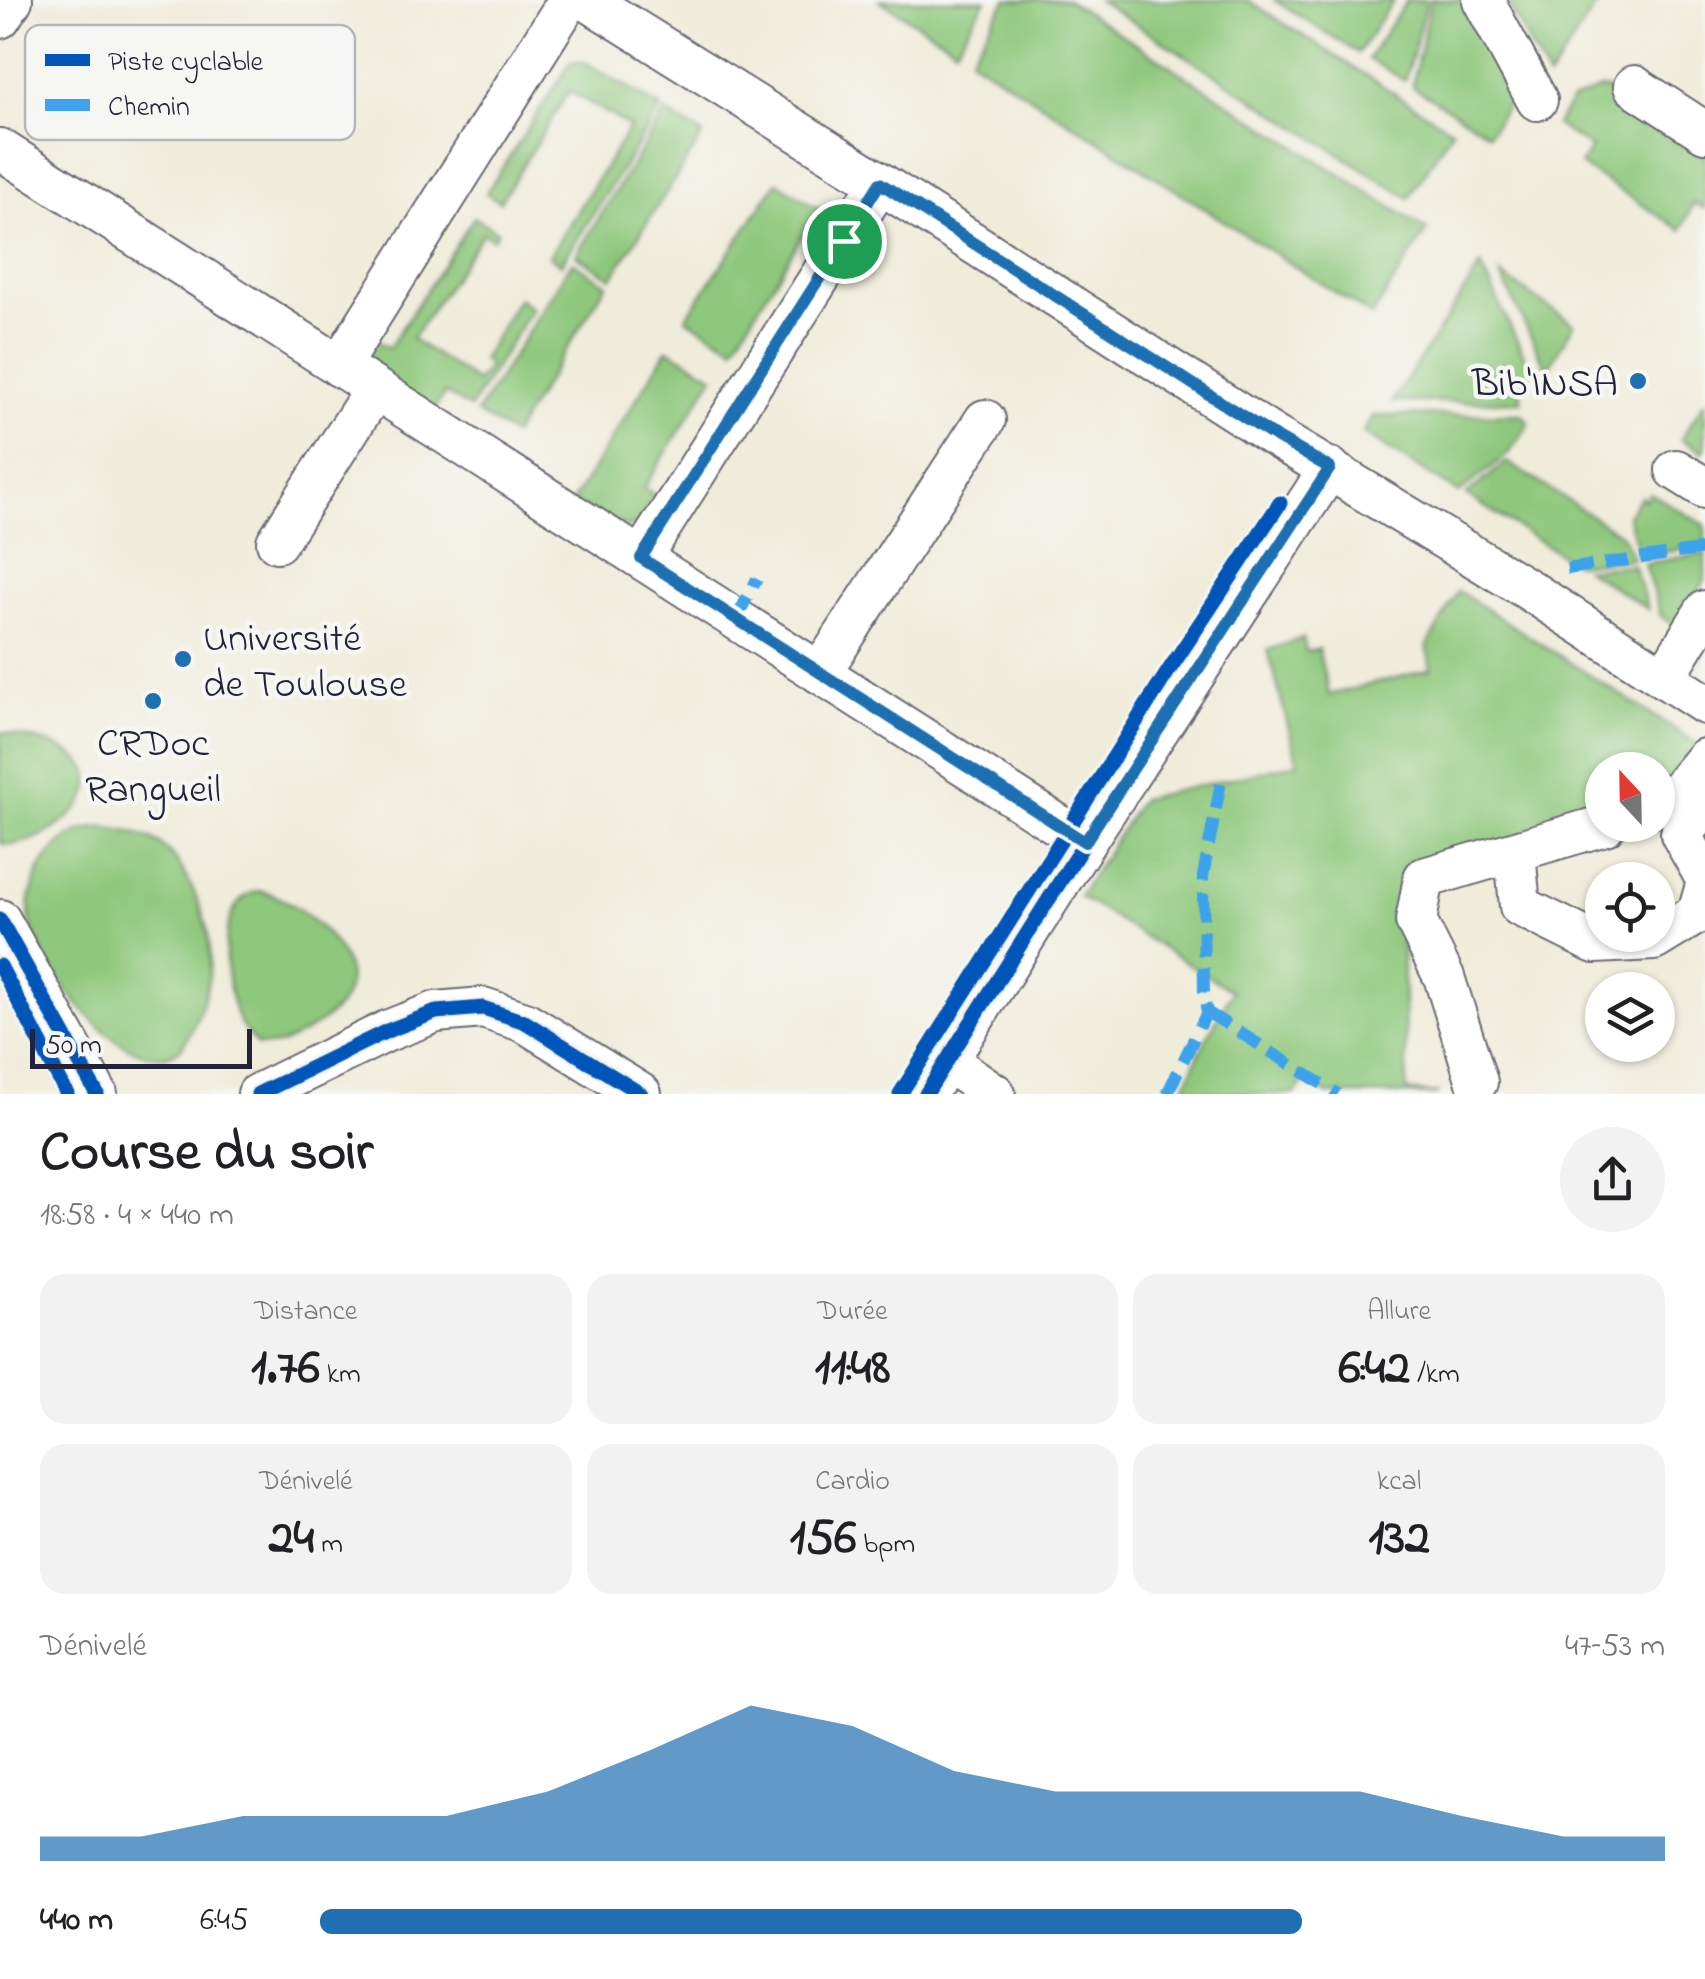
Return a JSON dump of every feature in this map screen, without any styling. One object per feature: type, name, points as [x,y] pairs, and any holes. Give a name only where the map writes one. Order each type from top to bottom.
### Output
[{"type":"street","points":[[0,18],[12,0]]},
{"type":"street","points":[[340,366],[569,0]]},
{"type":"street","points":[[587,0],[1269,433],[1705,704]]},
{"type":"street","points":[[1484,0],[1537,100]]},
{"type":"street","points":[[1634,86],[1705,132]]},
{"type":"street","points":[[0,150],[1085,842]]},
{"type":"street","points":[[641,558],[880,183]]},
{"type":"street","points":[[277,542],[375,389]]},
{"type":"street","points":[[820,673],[984,420]]},
{"type":"street","points":[[996,1094],[937,1078],[1036,941],[1085,842],[1330,468]]},
{"type":"street","points":[[1664,678],[1705,611]]},
{"type":"street","points":[[1675,793],[1705,758]]},
{"type":"street","points":[[1705,808],[1681,834],[1705,877]]},
{"type":"street","points":[[1477,1082],[1444,977],[1416,921],[1424,878],[1585,831]]},
{"type":"street","points":[[1515,853],[1520,906],[1595,943],[1654,940],[1698,913],[1705,890]]},
{"type":"street","points":[[0,920],[97,1094]]},
{"type":"street","points":[[0,966],[67,1094]]},
{"type":"street","points":[[258,1094],[386,1031],[436,1012],[483,1008],[525,1022],[642,1094]]},
{"type":"street","points":[[312,1094],[396,1050],[437,1035],[485,1032],[526,1046],[606,1094]]},
{"type":"green space","points":[[879,0],[986,0],[956,48]]},
{"type":"green space","points":[[1006,0],[1067,0],[1427,230],[1372,316],[970,58]]},
{"type":"green space","points":[[1098,0],[1247,0],[1452,130],[1409,198]]},
{"type":"green space","points":[[1274,0],[1378,2],[1394,0],[1358,53]]},
{"type":"green space","points":[[1407,0],[1427,1],[1405,80],[1368,59]]},
{"type":"green space","points":[[1431,0],[1464,0],[1515,92],[1489,134],[1412,86]]},
{"type":"green space","points":[[1506,0],[1600,0],[1548,79]]},
{"type":"green space","points":[[571,62],[585,62],[661,108],[561,264],[549,256],[630,127],[569,91],[500,202],[486,193]]},
{"type":"green space","points":[[1600,89],[1640,102],[1705,146],[1705,209],[1694,203],[1681,230],[1580,165],[1591,148],[1556,125],[1571,101]]},
{"type":"green space","points":[[665,112],[703,135],[612,278],[576,255]]},
{"type":"green space","points":[[777,182],[842,224],[833,233],[811,221],[734,347],[686,318]]},
{"type":"green space","points":[[474,217],[498,232],[493,239],[483,233],[412,339],[477,382],[489,365],[482,360],[518,298],[532,308],[470,408],[445,393],[433,412],[368,372],[357,329],[389,348]]},
{"type":"green space","points":[[572,262],[607,284],[513,435],[477,413]]},
{"type":"green space","points":[[1481,265],[1531,370],[1520,389],[1522,401],[1392,402]]},
{"type":"green space","points":[[1501,275],[1574,324],[1547,370]]},
{"type":"green space","points":[[668,349],[714,376],[644,488],[664,501],[647,521],[626,528],[572,502]]},
{"type":"green space","points":[[1705,401],[1705,449],[1703,452],[1681,439]]},
{"type":"green space","points":[[1522,414],[1529,424],[1507,455],[1459,493],[1363,433],[1373,416]]},
{"type":"green space","points":[[1507,462],[1623,536],[1633,559],[1576,564],[1466,495]]},
{"type":"green space","points":[[1650,493],[1705,525],[1705,545],[1640,557],[1627,515],[1641,496],[1645,500]]},
{"type":"green space","points":[[1705,553],[1705,581],[1676,627],[1661,616],[1644,564]]},
{"type":"green space","points":[[1633,565],[1648,609],[1585,569]]},
{"type":"green space","points":[[1458,591],[1702,747],[1675,773],[1675,752],[1585,752],[1585,822],[1407,870],[1402,940],[1407,1091],[1439,1094],[1328,1094],[1305,1079],[1295,1094],[1182,1094],[1232,991],[1079,896],[1141,799],[1298,763],[1268,650],[1303,638],[1306,652],[1318,649],[1329,695],[1431,669],[1427,646]]},
{"type":"green space","points":[[0,732],[64,750],[81,762],[89,776],[88,791],[67,819],[50,831],[15,844],[0,843]]},
{"type":"green space","points":[[103,827],[140,835],[166,849],[189,882],[207,929],[209,969],[201,1008],[182,1047],[162,1057],[138,1052],[112,1037],[87,1014],[45,958],[33,931],[29,909],[43,864],[71,836]]},
{"type":"green space","points":[[258,891],[287,902],[319,926],[332,940],[348,971],[346,994],[332,1012],[294,1038],[271,1046],[257,1045],[240,1023],[226,967],[228,928],[234,911],[243,898]]},
{"type":"marked path","points":[[1567,569],[1705,549]]},
{"type":"marked path","points":[[736,619],[757,579]]},
{"type":"marked path","points":[[1167,1094],[1207,1012],[1203,876],[1222,777]]},
{"type":"marked path","points":[[1207,1012],[1338,1094]]},
{"type":"cycle path","points":[[926,1094],[1085,842],[1330,468]]},
{"type":"cycle path","points":[[900,1094],[1169,670],[1280,503]]},
{"type":"cycle path","points":[[0,920],[97,1094]]},
{"type":"cycle path","points":[[0,966],[67,1094]]},
{"type":"cycle path","points":[[258,1094],[387,1031],[436,1012],[483,1008],[525,1022],[641,1094]]},
{"type":"place","name":"Bib'INSA","points":[[1638,381]]},
{"type":"place","name":"Université de Toulouse","points":[[183,659]]},
{"type":"place","name":"CRDoc Rangueil","points":[[153,701]]},
{"type":"route","points":[[880,183],[1269,433],[1330,468],[1085,842],[641,558],[844,241],[880,183]]}]
